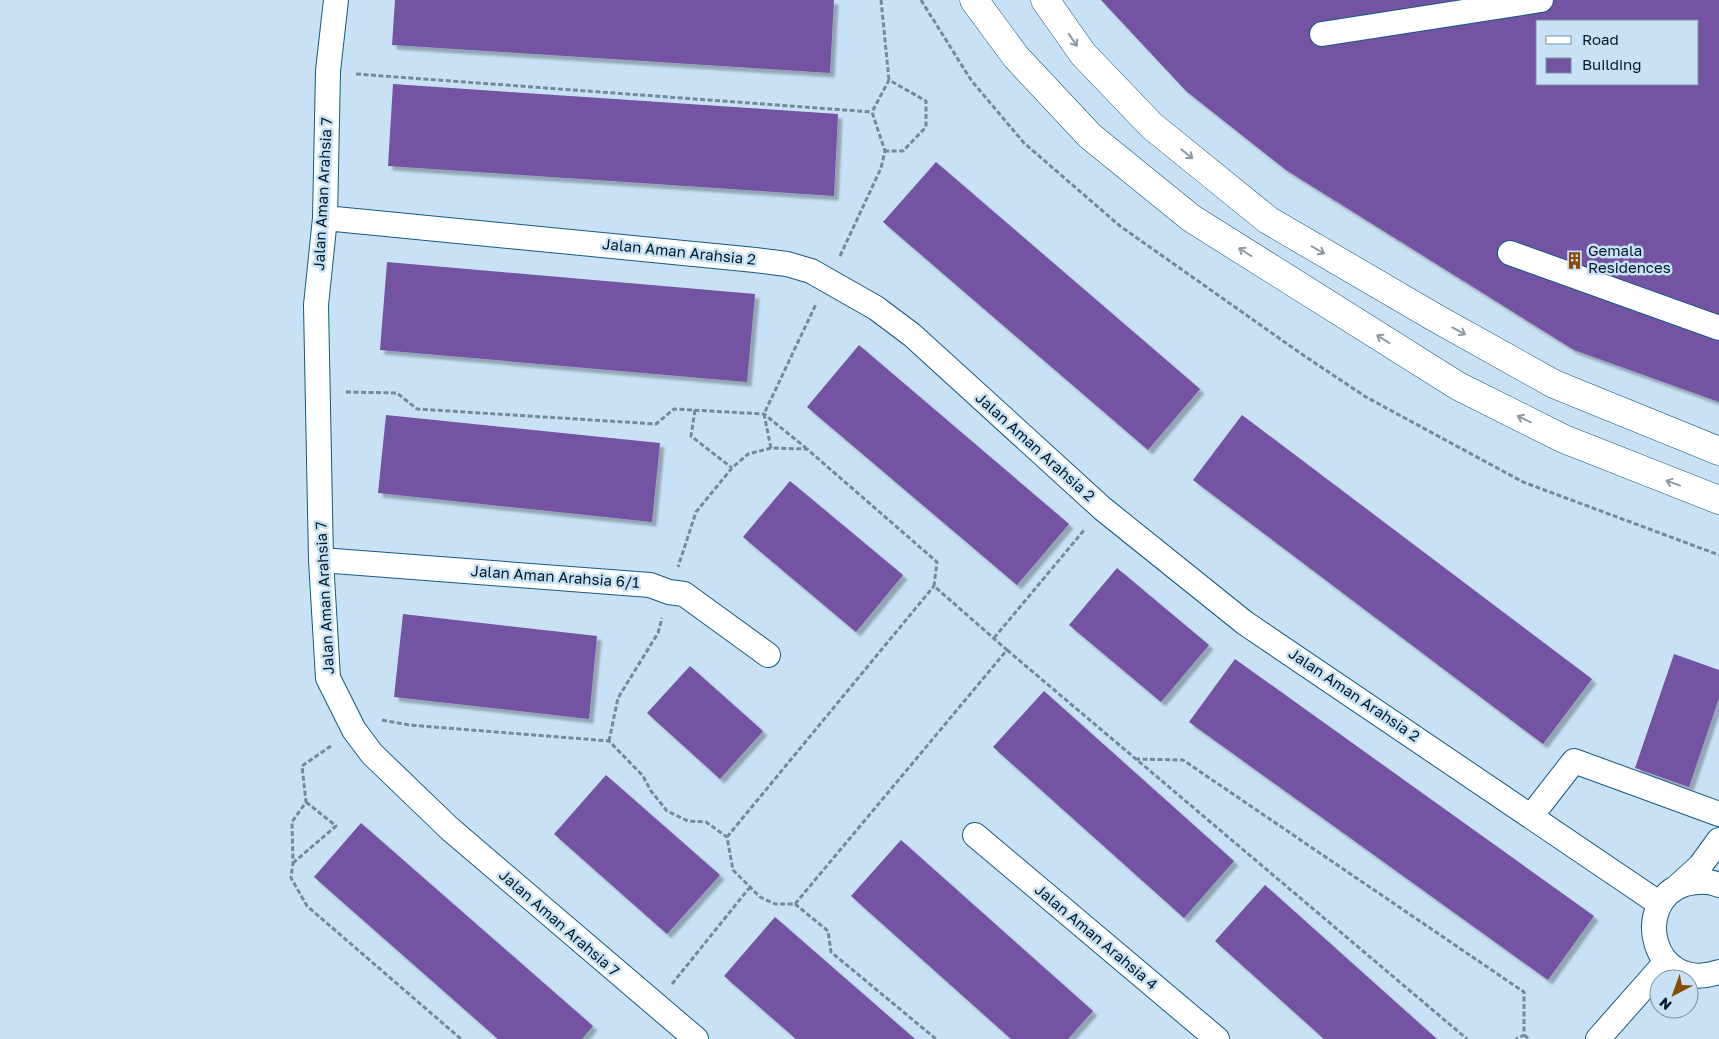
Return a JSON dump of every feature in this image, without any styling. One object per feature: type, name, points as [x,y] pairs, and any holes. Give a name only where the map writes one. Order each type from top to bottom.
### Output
[{"type":"street","name":"Jalan Aman Arahsia 7","points":[[336,0],[328,72],[325,218],[316,305],[321,560],[328,678],[354,730],[372,754],[450,829],[696,1039]]},
{"type":"street","points":[[974,0],[1016,57],[1090,136],[1191,218],[1458,386],[1564,439],[1719,500]]},
{"type":"street","points":[[1045,0],[1083,54],[1152,126],[1268,220],[1434,317],[1554,384],[1719,451]]},
{"type":"street","points":[[1322,34],[1540,0]]},
{"type":"street","name":"Jalan Aman Arahsia 2","points":[[325,218],[755,260],[787,264],[828,280],[876,308],[912,335],[1103,509],[1245,622],[1532,814],[1660,904]]},
{"type":"street","points":[[1510,253],[1719,328]]},
{"type":"street","name":"Jalan Aman Arahsia 6/1","points":[[321,560],[650,585],[669,592],[684,594],[768,655]]},
{"type":"street","points":[[1532,814],[1574,761],[1719,814]]},
{"type":"street","name":"Jalan Aman Arahsia 4","points":[[974,836],[1217,1039]]},
{"type":"street","points":[[1715,978],[1692,976],[1666,962],[1658,949],[1653,934],[1654,918],[1660,904],[1700,866],[1719,840]]},
{"type":"street","points":[[1678,886],[1695,881],[1712,882],[1719,885]]},
{"type":"street","points":[[1598,1039],[1666,962]]},
{"type":"path","points":[[771,448],[764,414],[882,168],[884,151],[872,112],[889,80],[881,0]]},
{"type":"path","points":[[921,0],[971,80],[1024,142],[1120,226],[1303,355],[1366,397],[1523,482],[1719,555]]},
{"type":"path","points":[[328,72],[872,112]]},
{"type":"path","points":[[884,151],[902,151],[926,127],[926,101],[889,80]]},
{"type":"path","points":[[317,392],[397,393],[417,409],[656,424],[674,409],[764,414],[937,562],[934,586],[727,837]]},
{"type":"path","points":[[695,410],[691,436],[732,468]]},
{"type":"path","points":[[609,741],[618,698],[658,633],[669,592],[696,512],[732,468],[748,454],[771,448],[807,449]]},
{"type":"path","points":[[994,638],[1103,509]]},
{"type":"path","points":[[934,586],[1134,759],[1467,1039]]},
{"type":"path","points":[[795,904],[1007,650]]},
{"type":"path","points":[[461,1039],[307,906],[291,878],[293,863],[292,822],[306,802],[302,766],[354,730],[375,718],[409,725],[609,741],[643,776],[651,791],[667,810],[688,821],[706,822],[727,837],[733,870],[760,897],[775,904],[795,904],[828,931],[831,952],[936,1039]]},
{"type":"path","points":[[1134,759],[1183,760],[1524,992],[1524,1035]]},
{"type":"path","points":[[293,863],[336,826],[306,802]]},
{"type":"path","points":[[656,1005],[750,886]]},
{"type":"path","points":[[1516,1039],[1524,1035]]},
{"type":"path","points":[[1524,1035],[1529,1039]]},
{"type":"building","points":[[395,0],[834,0],[830,73],[392,45]]},
{"type":"building","name":"Gemala Residences","points":[[1101,0],[1719,0],[1719,402],[1574,350],[1286,170],[1186,91]]},
{"type":"building","points":[[393,84],[838,114],[834,196],[388,166]]},
{"type":"building","points":[[936,162],[1200,389],[1148,450],[883,222]]},
{"type":"building","points":[[387,262],[755,294],[747,382],[380,350]]},
{"type":"building","points":[[859,345],[1069,524],[1017,585],[807,407]]},
{"type":"building","points":[[386,415],[660,443],[652,522],[378,493]]},
{"type":"building","points":[[1242,415],[1592,679],[1543,744],[1193,480]]},
{"type":"building","points":[[790,481],[903,575],[856,632],[743,537]]},
{"type":"building","points":[[1117,568],[1209,645],[1161,702],[1069,625]]},
{"type":"building","points":[[403,614],[597,636],[589,719],[394,697]]},
{"type":"building","points":[[1674,654],[1719,670],[1719,698],[1689,787],[1635,768]]},
{"type":"building","points":[[1235,659],[1594,916],[1548,980],[1189,722]]},
{"type":"building","points":[[690,666],[763,731],[720,779],[647,713]]},
{"type":"building","points":[[1044,691],[1234,861],[1184,918],[993,747]]},
{"type":"building","points":[[606,775],[720,875],[667,934],[554,834]]},
{"type":"building","points":[[361,823],[593,1026],[582,1039],[498,1039],[314,877]]},
{"type":"building","points":[[901,840],[1093,1011],[1068,1039],[1011,1039],[851,896]]},
{"type":"building","points":[[1265,885],[1437,1039],[1324,1039],[1215,941]]},
{"type":"building","points":[[775,917],[915,1039],[796,1039],[724,976]]},
{"type":"place","name":"Gemala Residences","points":[[1574,260]]}]
